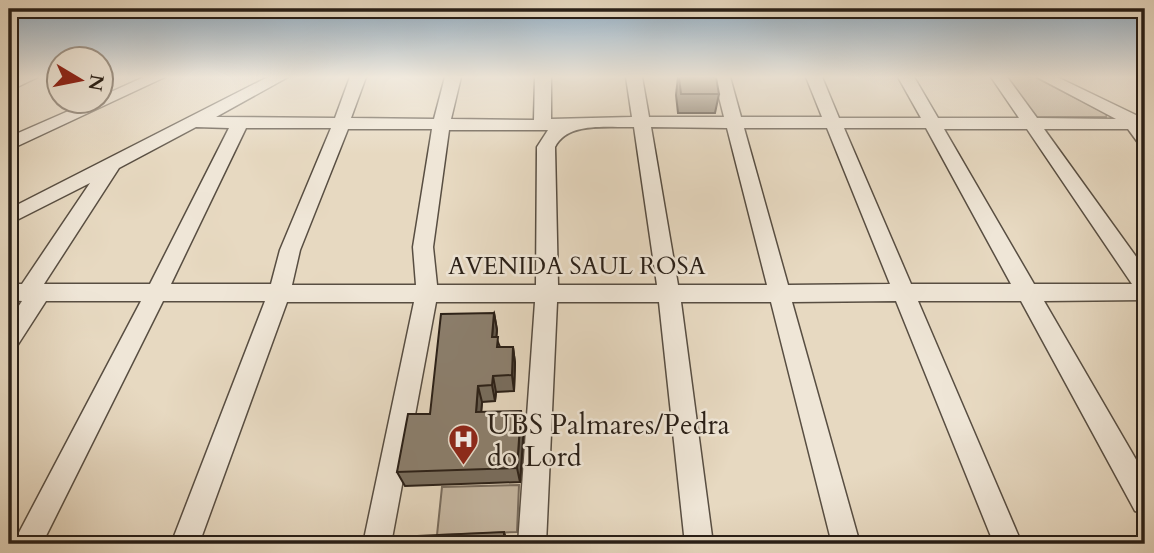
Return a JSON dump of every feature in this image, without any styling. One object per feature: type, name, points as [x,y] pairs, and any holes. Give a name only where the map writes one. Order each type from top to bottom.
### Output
[{"type":"street","points":[[9,144],[100,103]]},
{"type":"street","points":[[9,217],[230,103]]},
{"type":"street","points":[[185,544],[279,292],[290,250],[349,103]]},
{"type":"street","points":[[377,544],[427,292],[423,247],[447,103]]},
{"type":"street","points":[[542,125],[543,103]]},
{"type":"street","points":[[637,103],[669,292],[699,544]]},
{"type":"street","points":[[729,103],[846,544]]},
{"type":"street","points":[[825,103],[1008,544]]},
{"type":"street","points":[[921,103],[1145,501]]},
{"type":"street","points":[[1017,103],[1145,285]]},
{"type":"street","points":[[1095,103],[1136,124],[1145,140]]},
{"type":"street","points":[[192,122],[342,121],[441,125],[640,122],[1136,124]]},
{"type":"street","points":[[27,544],[240,122]]},
{"type":"street","points":[[532,544],[548,269],[546,147],[552,135],[572,124]]},
{"type":"street","points":[[9,339],[25,292],[115,161]]},
{"type":"street","name":"AVENIDA SAUL ROSA","points":[[25,292],[1145,292]]},
{"type":"shaded area","points":[[1024,103],[1085,103],[1107,114],[1106,117],[1034,117]]},
{"type":"shaded area","points":[[519,485],[517,532],[437,535],[442,487]]},
{"type":"building","points":[[494,313],[492,337],[498,337],[497,347],[513,347],[512,375],[493,376],[492,385],[478,386],[476,412],[521,411],[517,468],[397,472],[408,414],[430,414],[441,314]]},
{"type":"building","points":[[504,532],[504,544],[417,544],[418,536]]},
{"type":"place","name":"UBS Palmares/Pedra do Lord","points":[[464,467]]}]
